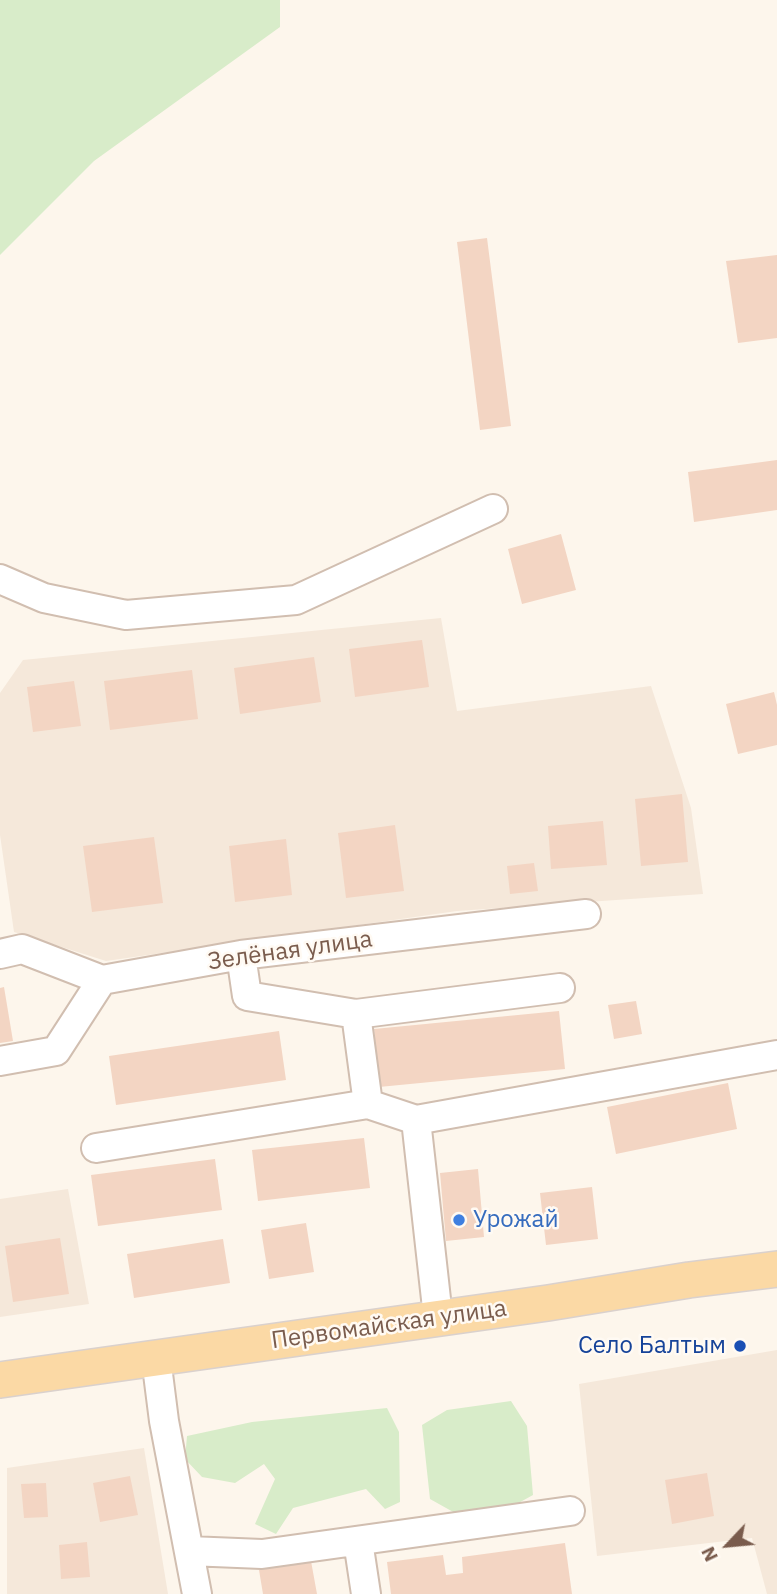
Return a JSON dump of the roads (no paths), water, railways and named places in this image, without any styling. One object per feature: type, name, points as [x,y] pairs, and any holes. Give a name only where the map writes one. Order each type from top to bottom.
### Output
[{"type":"main road","name":"Первомайская улица","points":[[0,1380],[777,1269]]},
{"type":"street","points":[[0,579],[44,598],[126,615],[296,600],[493,509]]},
{"type":"street","name":"Зелёная улица","points":[[102,980],[240,956],[586,914]]},
{"type":"street","points":[[0,954],[22,949],[102,980],[56,1051],[0,1061]]},
{"type":"street","points":[[240,956],[247,996],[356,1014],[560,988]]},
{"type":"street","points":[[356,1014],[368,1104]]},
{"type":"street","points":[[96,1147],[368,1104],[416,1120],[777,1055]]},
{"type":"street","points":[[416,1120],[438,1317]]},
{"type":"street","points":[[156,1358],[164,1421],[197,1594]]},
{"type":"street","points":[[189,1551],[261,1555],[569,1511]]},
{"type":"street","points":[[358,1541],[366,1594]]},
{"type":"place","name":"Урожай","points":[[459,1220]]},
{"type":"place","name":"Село Балтым","points":[[740,1346]]}]
